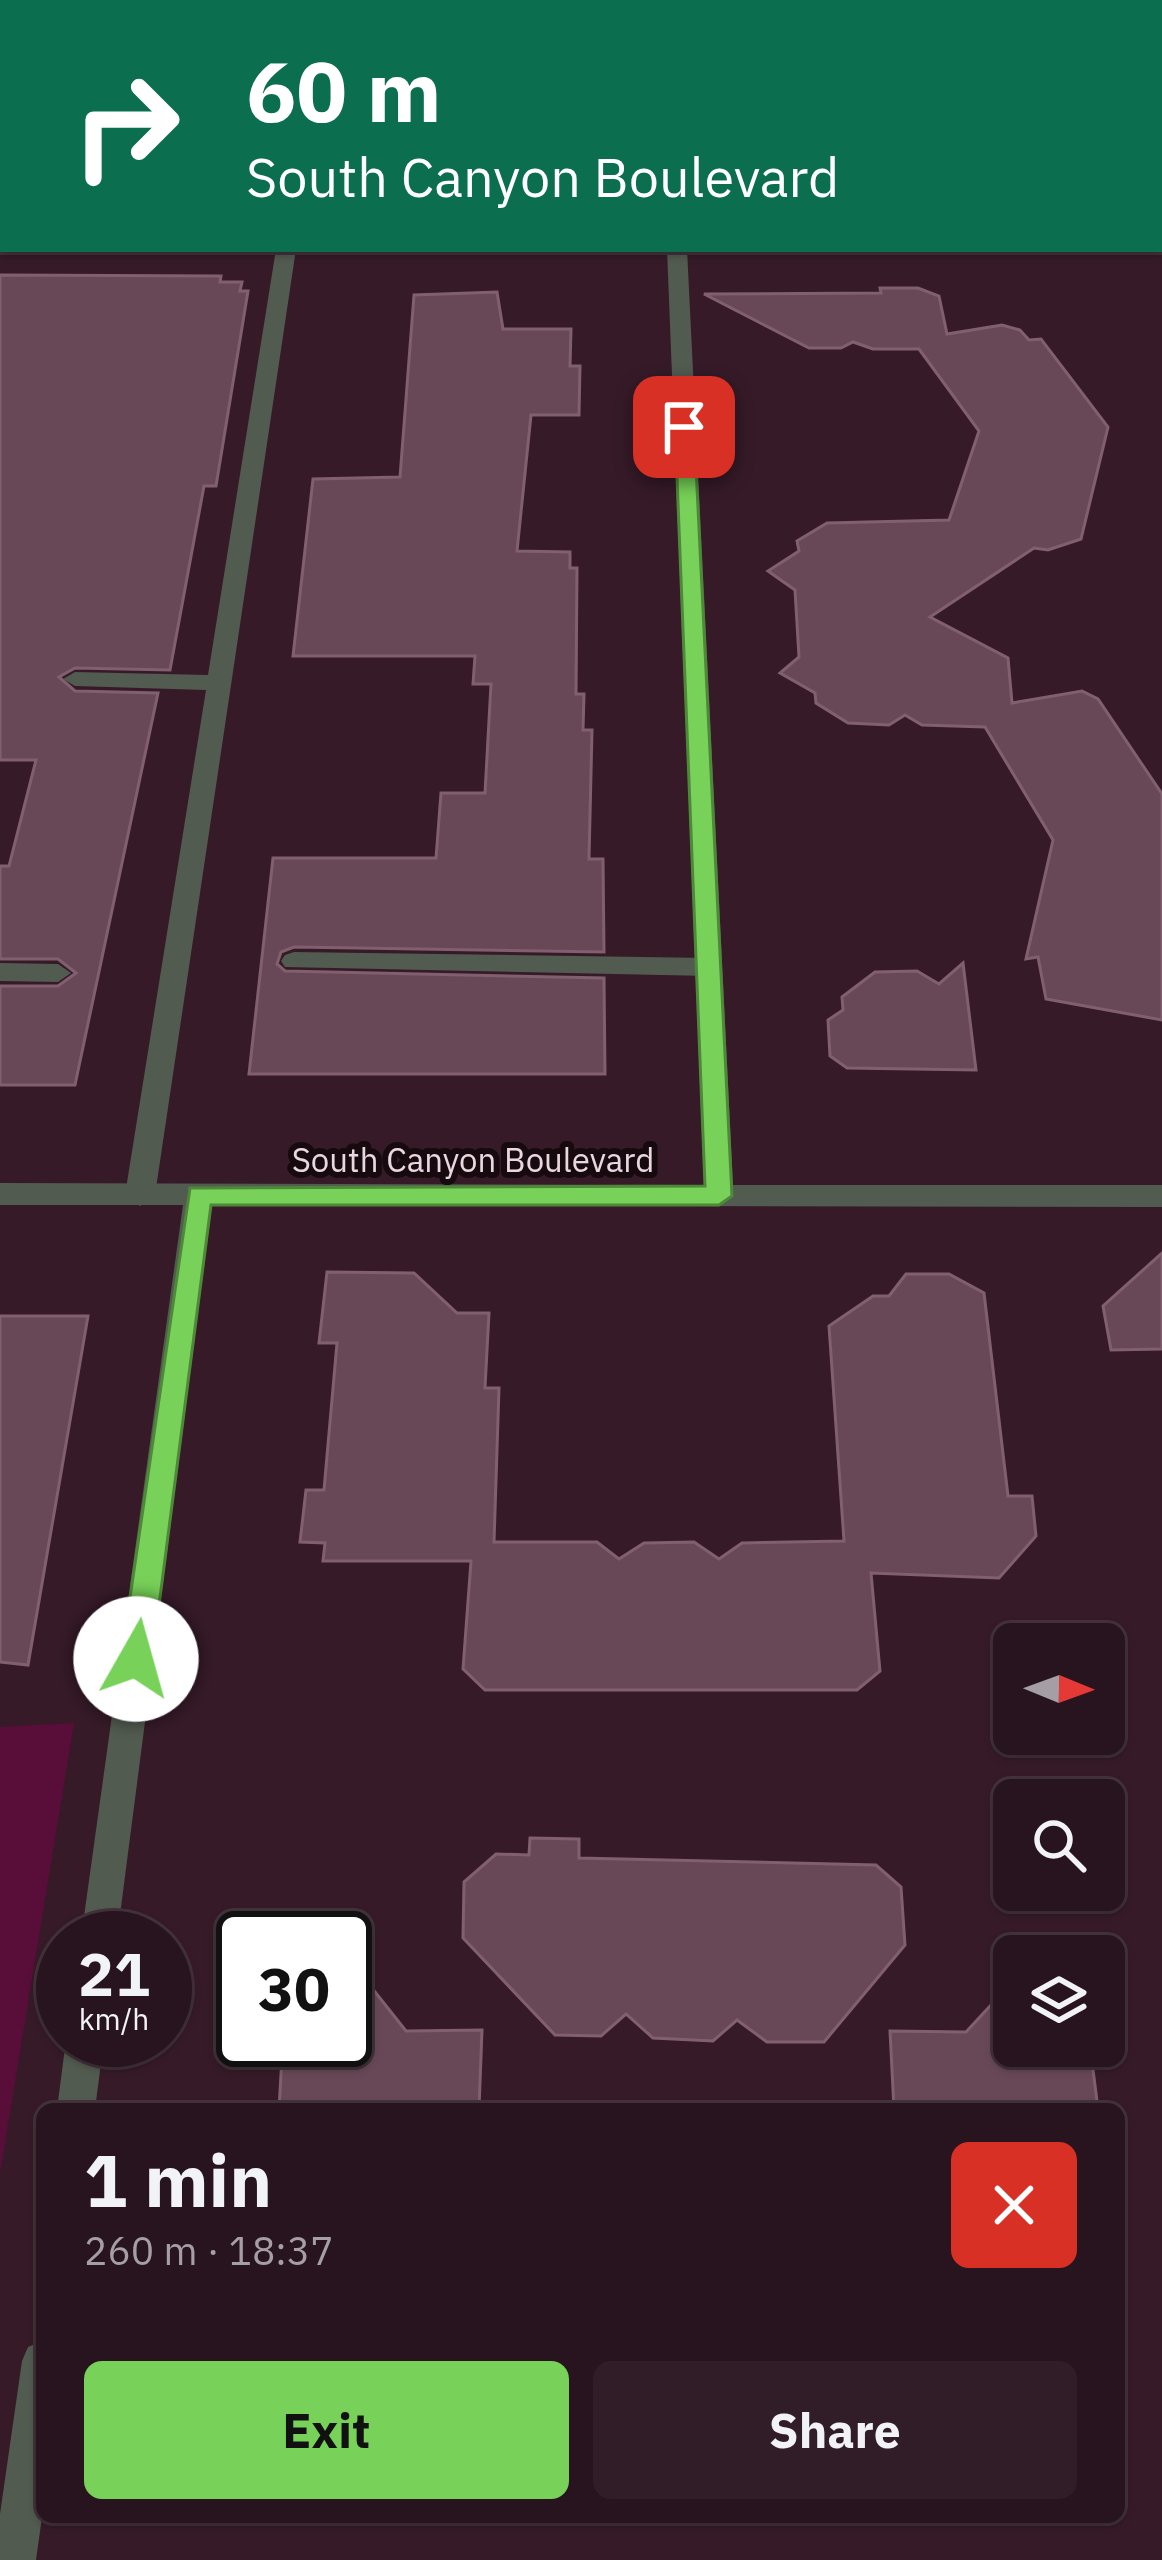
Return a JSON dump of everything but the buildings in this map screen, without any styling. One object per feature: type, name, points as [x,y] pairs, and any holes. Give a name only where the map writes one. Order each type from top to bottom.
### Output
[{"type":"street","points":[[140,1195],[286,252]]},
{"type":"street","points":[[677,252],[719,1196]]},
{"type":"street","points":[[75,679],[219,683]]},
{"type":"street","points":[[294,961],[709,967]]},
{"type":"street","points":[[0,972],[58,973]]},
{"type":"street","name":"South Canyon Boulevard","points":[[0,1194],[1162,1196]]},
{"type":"street","points":[[103,1911],[199,1195]]},
{"type":"street","points":[[77,2103],[81,2067]]},
{"type":"street","points":[[15,2560],[36,2405]]},
{"type":"shaded area","points":[[74,1723],[43,1911],[36,1911],[36,1954],[0,2173],[0,1727]]},
{"type":"route","points":[[136,1659],[199,1195],[719,1196],[684,427]]}]
